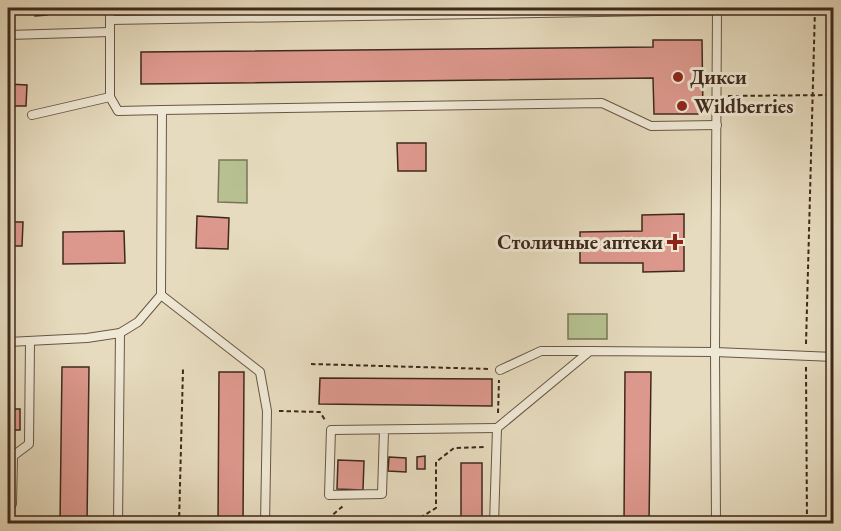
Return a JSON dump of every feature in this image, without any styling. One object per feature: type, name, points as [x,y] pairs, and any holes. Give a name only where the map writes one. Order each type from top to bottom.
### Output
[{"type":"lane","points":[[110,8],[110,97],[118,111],[602,104],[651,126],[717,125]]},
{"type":"lane","points":[[110,21],[717,10],[716,524]]},
{"type":"lane","points":[[8,35],[110,32]]},
{"type":"lane","points":[[33,115],[110,97]]},
{"type":"lane","points":[[8,342],[112,336],[138,322],[161,295],[162,110]]},
{"type":"lane","points":[[161,295],[260,372],[267,411],[265,524]]},
{"type":"lane","points":[[118,524],[120,333]]},
{"type":"lane","points":[[12,504],[13,456],[29,444],[30,341]]},
{"type":"lane","points":[[500,370],[542,351],[715,352],[834,357]]},
{"type":"lane","points":[[384,430],[382,494],[329,495],[332,430],[497,428],[590,351]]},
{"type":"lane","points":[[494,524],[497,428]]},
{"type":"path","points":[[807,524],[806,356],[815,8]]},
{"type":"path","points":[[830,8],[834,10]]},
{"type":"path","points":[[10,51],[11,78]]},
{"type":"path","points":[[717,96],[812,93],[834,95]]},
{"type":"path","points":[[311,364],[500,370],[497,428]]},
{"type":"path","points":[[179,524],[183,369]]},
{"type":"path","points":[[267,411],[320,412],[332,430]]},
{"type":"path","points":[[418,524],[418,519],[436,508],[436,462],[454,448],[497,446]]},
{"type":"path","points":[[322,524],[356,494]]},
{"type":"green space","points":[[219,160],[247,160],[247,203],[218,202]]},
{"type":"green space","points":[[568,314],[607,314],[607,339],[568,339]]},
{"type":"building","points":[[34,8],[47,8],[47,15],[35,16]]},
{"type":"building","points":[[653,40],[702,40],[703,114],[654,114],[653,78],[141,84],[141,52],[653,47]]},
{"type":"building","points":[[8,84],[27,85],[26,106],[8,106]]},
{"type":"building","points":[[8,120],[9,120],[8,207]]},
{"type":"building","points":[[397,143],[426,143],[426,171],[398,171]]},
{"type":"building","points":[[684,214],[684,271],[643,272],[643,263],[580,263],[580,232],[642,231],[642,215]]},
{"type":"building","points":[[197,216],[229,218],[228,249],[196,248]]},
{"type":"building","points":[[8,222],[23,222],[22,246],[8,246]]},
{"type":"building","points":[[124,231],[125,263],[63,264],[63,232]]},
{"type":"building","points":[[62,367],[89,367],[87,524],[60,524]]},
{"type":"building","points":[[219,372],[244,372],[243,524],[218,524]]},
{"type":"building","points":[[625,372],[651,372],[649,524],[624,524]]},
{"type":"building","points":[[320,378],[492,379],[492,406],[319,404]]},
{"type":"building","points":[[8,409],[20,409],[20,430],[8,430]]},
{"type":"building","points":[[425,456],[425,469],[417,469],[417,457]]},
{"type":"building","points":[[389,457],[406,458],[406,472],[388,471]]},
{"type":"building","points":[[338,460],[364,461],[363,490],[337,489]]},
{"type":"building","points":[[461,463],[482,463],[482,524],[461,524]]},
{"type":"place","name":"Дикси","points":[[678,77]]},
{"type":"place","name":"Wildberries","points":[[682,106]]},
{"type":"place","name":"Столичные аптеки","points":[[675,242]]}]
